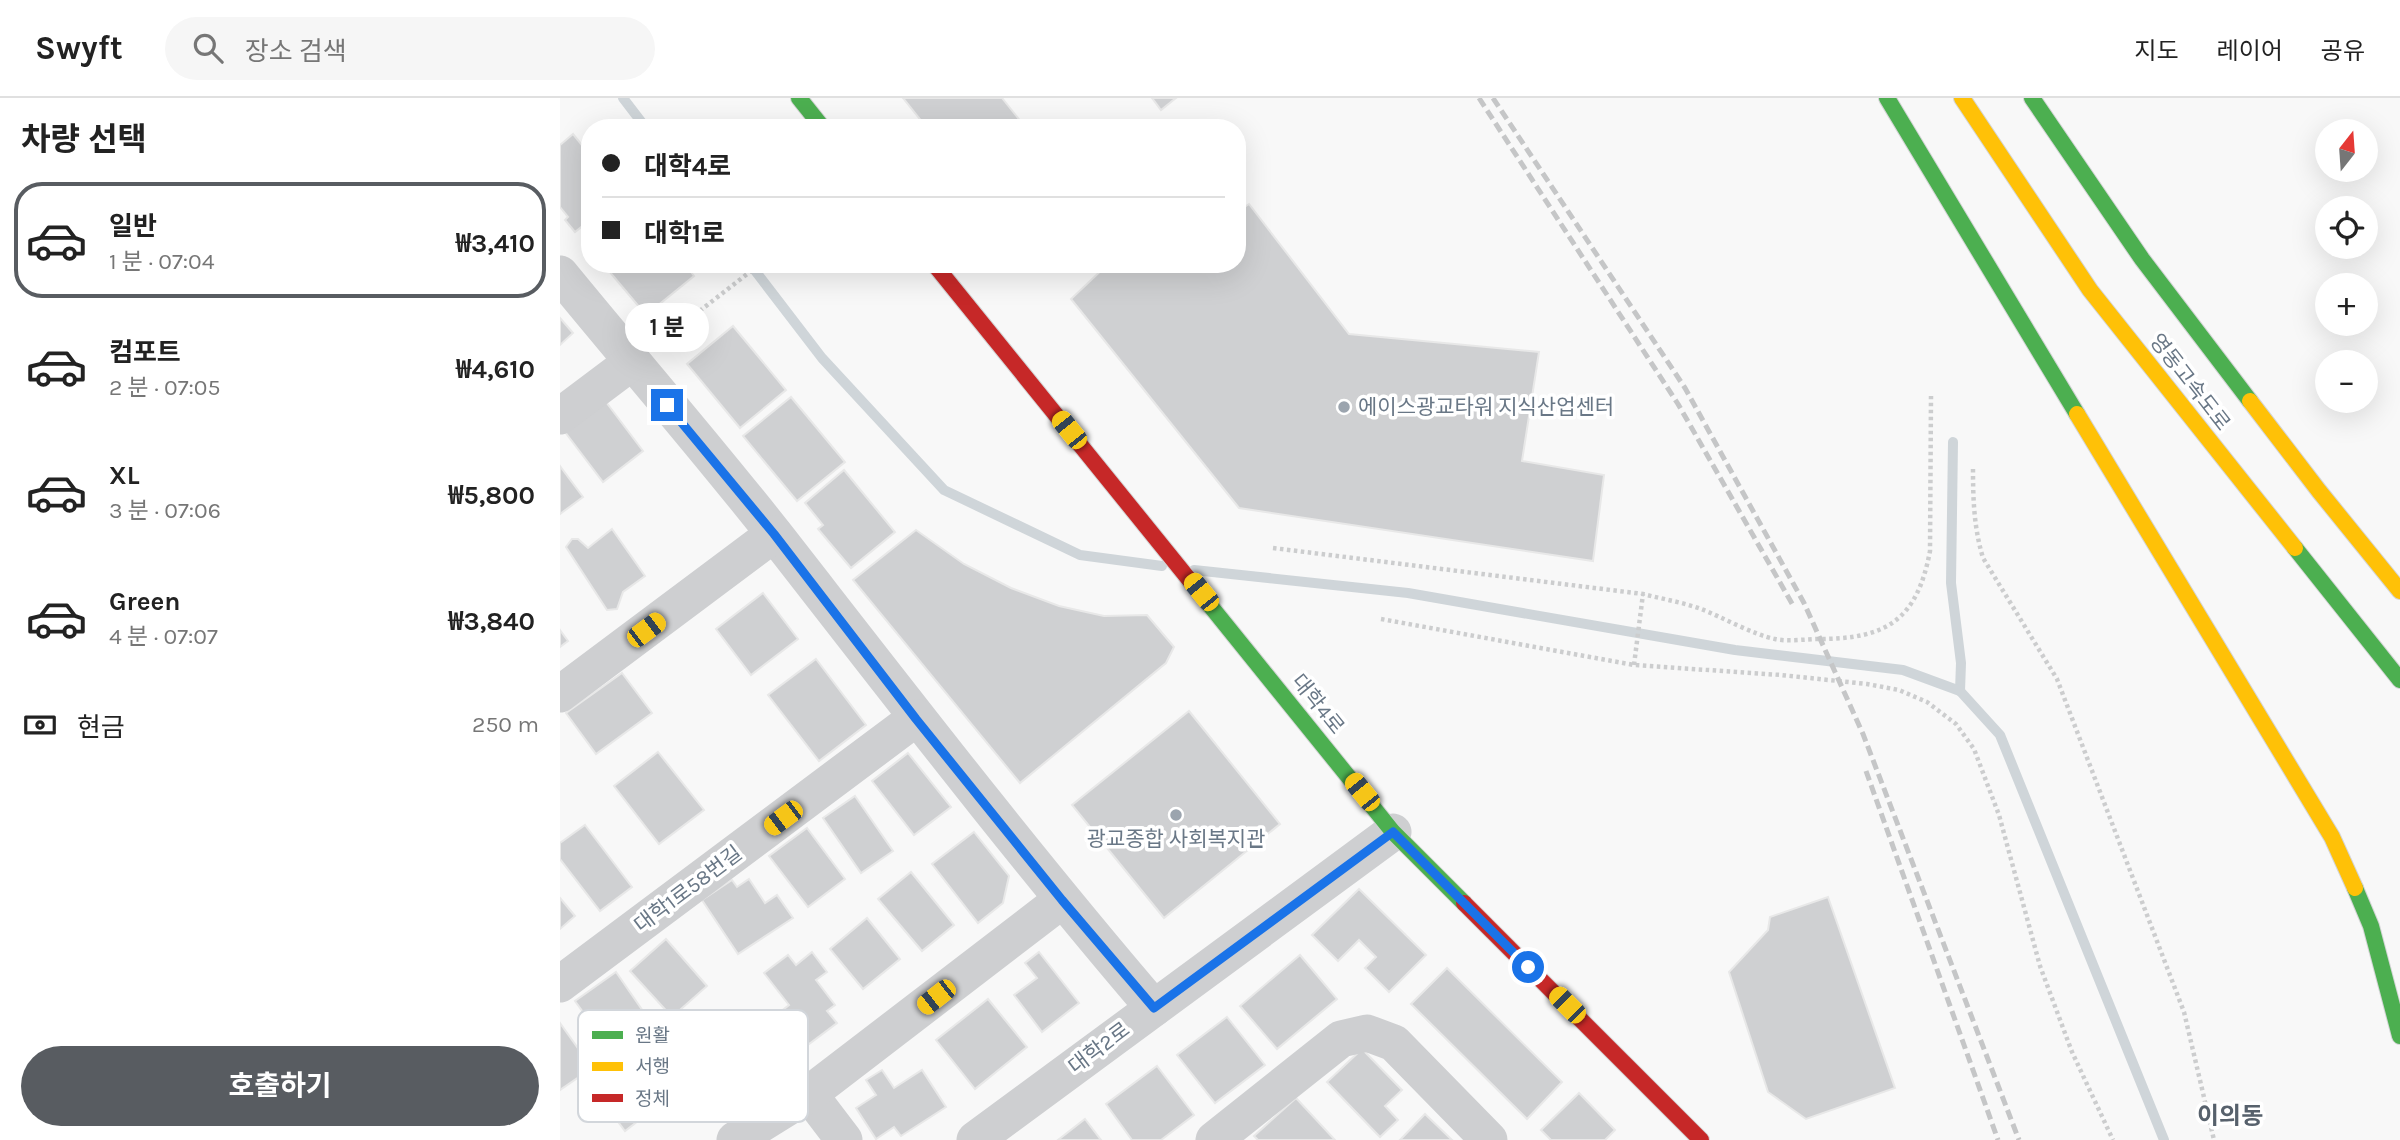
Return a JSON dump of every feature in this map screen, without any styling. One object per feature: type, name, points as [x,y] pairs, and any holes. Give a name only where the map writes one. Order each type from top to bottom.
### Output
[{"type":"main road","points":[[799,98],[816,119]]},
{"type":"main road","points":[[1887,98],[2332,837],[2371,926],[2400,1036]]},
{"type":"main road","name":"영동고속도로","points":[[1962,98],[2090,290],[2400,680]]},
{"type":"main road","name":"영동고속도로","points":[[2032,98],[2142,259],[2319,491],[2400,591]]},
{"type":"main road","name":"대학4로","points":[[941,273],[1393,832],[1702,1140]]},
{"type":"street","points":[[560,274],[645,353],[774,534],[916,719],[1062,900],[1154,1008]]},
{"type":"street","points":[[560,415],[645,353]]},
{"type":"street","points":[[560,694],[774,534]]},
{"type":"street","name":"대학1로58번길","points":[[560,984],[916,719]]},
{"type":"street","name":"대학2로","points":[[975,1140],[1393,832]]},
{"type":"street","points":[[844,1140],[809,1094],[1062,900]]},
{"type":"street","points":[[1214,1140],[1341,1039],[1367,1033],[1394,1042],[1489,1140]]},
{"type":"street","points":[[735,1140],[764,1122]]},
{"type":"path","points":[[645,353],[748,273]]},
{"type":"path","points":[[1273,548],[1643,594],[1699,608],[1775,639],[1846,639],[1870,635],[1896,622],[1914,601],[1926,573],[1930,551],[1931,396]]},
{"type":"path","points":[[1973,469],[1973,509],[1983,558],[2057,680],[2184,1012],[2214,1140]]},
{"type":"path","points":[[1634,665],[1643,594]]},
{"type":"path","points":[[1381,620],[1634,665],[1867,684],[1899,690],[1927,702],[1956,724],[1974,749],[1999,815],[2040,966],[2072,1052],[2112,1140]]},
{"type":"building","points":[[903,98],[1002,98],[1019,119],[920,119]]},
{"type":"building","points":[[1152,98],[1176,98],[1161,110]]},
{"type":"building","points":[[573,134],[581,144],[581,227],[575,232],[565,220],[568,217],[560,207],[560,145]]},
{"type":"building","name":"에이스광교타워 지식산업센터","points":[[1249,204],[1349,334],[1539,352],[1522,461],[1604,475],[1593,561],[1239,508],[1071,299],[1098,273],[1246,273],[1246,206]]},
{"type":"building","points":[[611,273],[692,273],[694,276],[646,315]]},
{"type":"building","points":[[560,318],[573,333],[560,345]]},
{"type":"building","points":[[733,326],[786,390],[740,428],[687,364]]},
{"type":"building","points":[[791,397],[845,462],[797,501],[743,436]]},
{"type":"building","points":[[606,402],[643,451],[603,482],[565,432]]},
{"type":"building","points":[[560,466],[583,497],[560,514]]},
{"type":"building","points":[[844,470],[895,532],[851,568],[818,529],[823,525],[805,503]]},
{"type":"building","points":[[612,529],[645,576],[623,592],[617,609],[607,610],[566,547],[572,539],[578,539],[588,548]]},
{"type":"building","points":[[916,530],[964,564],[1011,588],[1059,606],[1104,616],[1147,615],[1174,647],[1166,663],[1020,783],[853,580]]},
{"type":"building","points":[[763,593],[798,639],[751,675],[716,629]]},
{"type":"building","points":[[560,630],[568,641],[560,647]]},
{"type":"building","points":[[816,659],[866,725],[819,761],[768,695]]},
{"type":"building","points":[[622,673],[652,713],[596,754],[566,713]]},
{"type":"building","name":"광교종합 사회복지관","points":[[1189,711],[1280,824],[1164,918],[1072,805]]},
{"type":"building","points":[[658,752],[704,810],[659,844],[614,786]]},
{"type":"building","points":[[908,753],[951,807],[914,835],[872,781]]},
{"type":"building","points":[[855,796],[893,851],[861,873],[823,818]]},
{"type":"building","points":[[585,825],[632,887],[600,911],[560,859],[560,843]]},
{"type":"building","points":[[807,828],[845,879],[808,907],[769,856]]},
{"type":"building","points":[[974,832],[1009,876],[1003,903],[978,923],[932,864]]},
{"type":"building","points":[[911,872],[954,925],[922,951],[878,899]]},
{"type":"building","points":[[749,879],[765,903],[777,895],[793,918],[738,954],[702,900],[732,880],[737,887]]},
{"type":"building","points":[[1359,889],[1426,955],[1389,992],[1365,968],[1376,957],[1359,940],[1338,961],[1312,935]]},
{"type":"building","points":[[1828,897],[1895,1088],[1806,1119],[1768,1092],[1729,972],[1768,930],[1770,917]]},
{"type":"building","points":[[560,898],[575,916],[560,929]]},
{"type":"building","points":[[867,918],[900,959],[863,989],[830,949]]},
{"type":"building","points":[[666,939],[707,986],[680,1010],[666,1010],[630,971]]},
{"type":"building","points":[[812,952],[827,972],[816,980],[835,1005],[827,1011],[837,1023],[808,1045],[808,1010],[783,1010],[789,1005],[764,973],[788,955],[796,965]]},
{"type":"building","points":[[1039,952],[1079,1003],[1042,1032],[1014,995],[1037,978],[1025,963]]},
{"type":"building","points":[[1300,955],[1337,999],[1277,1049],[1240,1006]]},
{"type":"building","points":[[1447,968],[1562,1082],[1527,1119],[1411,1004]]},
{"type":"building","points":[[616,972],[642,1010],[582,1010],[575,1001]]},
{"type":"building","points":[[988,999],[1027,1047],[975,1089],[936,1040]]},
{"type":"building","points":[[1227,1017],[1265,1065],[1215,1103],[1177,1055]]},
{"type":"building","points":[[560,1023],[578,1048],[578,1078],[560,1090]]},
{"type":"building","points":[[1362,1049],[1402,1090],[1385,1106],[1398,1120],[1380,1137],[1327,1082]]},
{"type":"building","points":[[1157,1066],[1194,1115],[1161,1140],[1132,1140],[1106,1104]]},
{"type":"building","points":[[882,1070],[894,1088],[922,1070],[946,1107],[901,1136],[894,1127],[876,1139],[856,1108],[876,1095],[866,1080]]},
{"type":"building","points":[[1579,1093],[1615,1130],[1605,1140],[1551,1140],[1541,1130]]},
{"type":"building","points":[[1296,1098],[1335,1140],[1258,1140],[1254,1136]]},
{"type":"building","points":[[1425,1114],[1452,1140],[1400,1140]]},
{"type":"building","points":[[1085,1119],[1101,1140],[1058,1140]]},
{"type":"building","points":[[618,1122],[637,1122],[625,1131]]},
{"type":"waterway","points":[[623,98],[639,119]]},
{"type":"waterway","points":[[757,273],[822,358],[944,490],[1080,555],[1162,566]]},
{"type":"waterway","points":[[1953,442],[1951,583],[1961,663],[1960,691]]},
{"type":"waterway","points":[[1194,570],[1408,593],[1735,650],[1903,670],[1960,691],[2000,735],[2164,1140]]},
{"type":"railway","points":[[1479,98],[1678,404],[1794,607]]},
{"type":"railway","points":[[1493,98],[1685,388],[1804,603],[1863,734],[2019,1140]]},
{"type":"railway","points":[[1866,771],[1998,1140]]},
{"type":"traffic: fast","points":[[799,98],[816,119]]},
{"type":"traffic: fast","points":[[1887,98],[2077,414]]},
{"type":"traffic: fast","points":[[2032,98],[2142,259],[2250,401]]},
{"type":"traffic: fast","points":[[2295,548],[2400,680]]},
{"type":"traffic: fast","points":[[1200,593],[1393,832],[1464,903]]},
{"type":"traffic: fast","points":[[2355,888],[2371,926],[2400,1036]]},
{"type":"traffic: slow","points":[[1962,98],[2090,290],[2295,548]]},
{"type":"traffic: slow","points":[[2250,401],[2400,591]]},
{"type":"traffic: slow","points":[[2077,414],[2332,837],[2355,888]]},
{"type":"traffic: jam","points":[[941,273],[1200,593]]},
{"type":"traffic: jam","points":[[1464,903],[1701,1140]]},
{"type":"place","name":"에이스광교타워 지식산업센터","points":[[1344,407]]},
{"type":"place","name":"광교종합 사회복지관","points":[[1176,815]]},
{"type":"district","name":"이의동","points":[[2230,1116]]},
{"type":"route","points":[[667,405],[774,534],[916,719],[1062,900],[1154,1008],[1393,832],[1528,967]]}]
